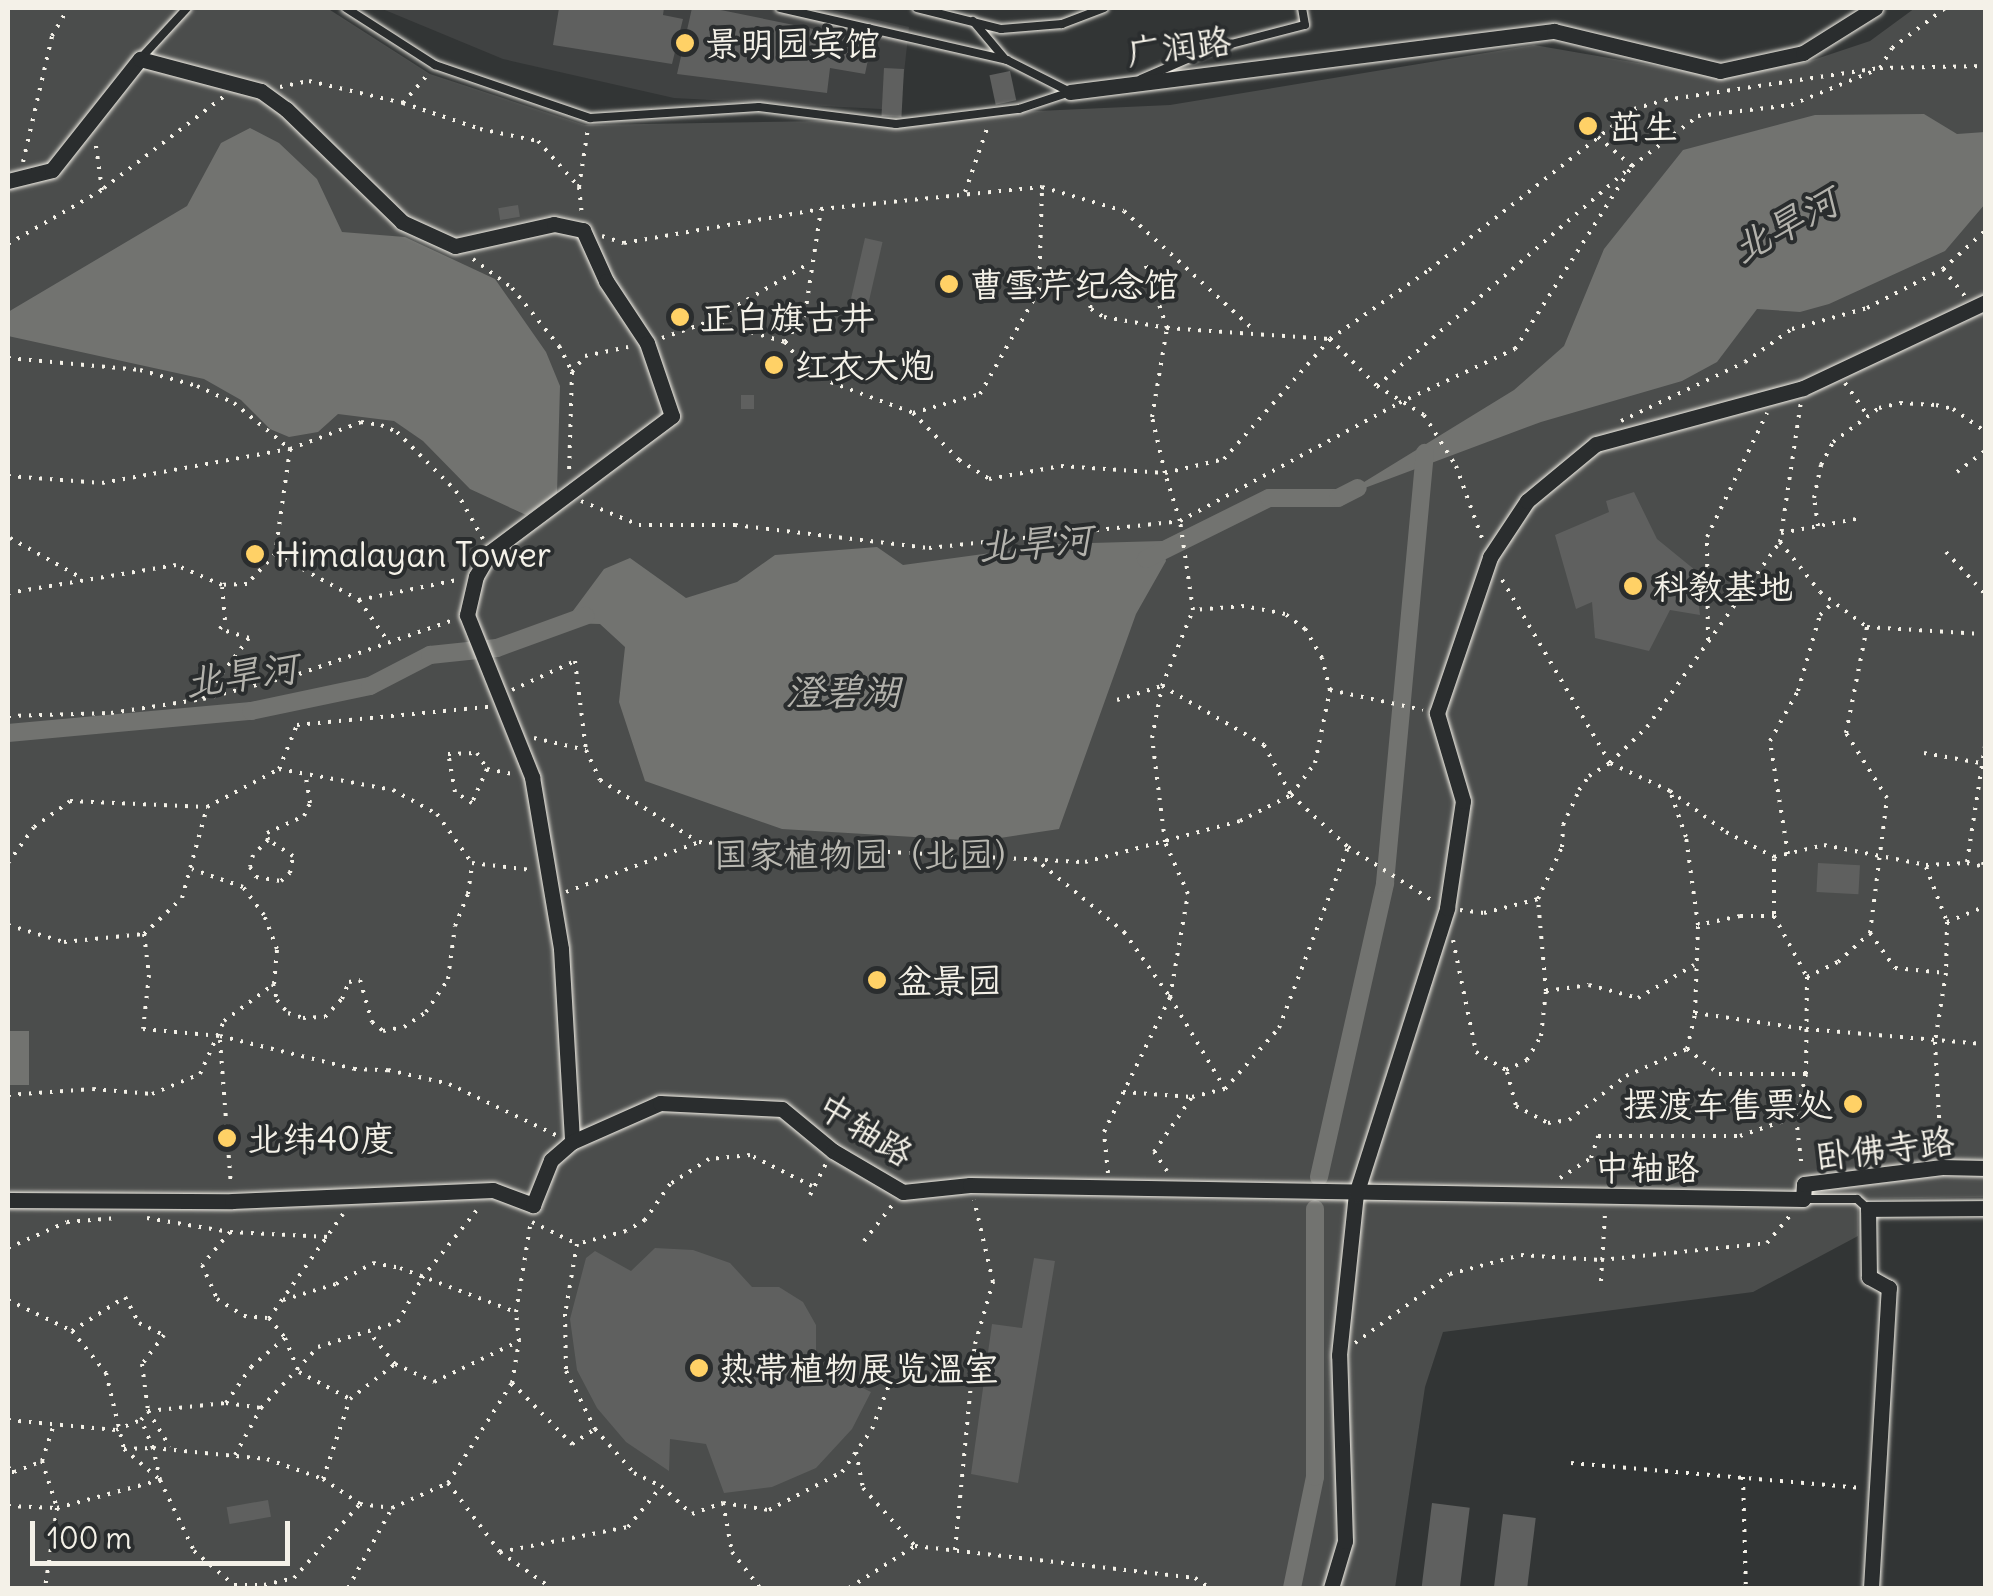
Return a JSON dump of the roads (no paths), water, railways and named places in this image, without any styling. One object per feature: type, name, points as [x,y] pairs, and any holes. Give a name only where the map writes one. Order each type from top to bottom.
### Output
[{"type":"street","name":"广润路","points":[[1070,92],[1554,31],[1720,71],[1803,53],[1875,8]]},
{"type":"street","points":[[13,181],[52,170],[140,59],[261,90],[286,108],[402,222],[455,246],[554,224],[583,230],[606,281],[647,343],[672,416],[490,552],[476,576],[467,615],[532,778],[561,949],[572,1142]]},
{"type":"street","points":[[1332,1588],[1346,1540],[1339,1354],[1356,1194],[1447,908],[1462,801],[1437,713],[1490,557],[1526,501],[1596,444],[1803,388],[1980,304]]},
{"type":"street","name":"中轴路","points":[[8,1200],[232,1201],[493,1190],[532,1213],[552,1160],[572,1142],[660,1103],[782,1109],[832,1151],[904,1192],[971,1185],[1557,1198],[1803,1192]]},
{"type":"street","name":"卧佛寺路","points":[[1803,1192],[1942,1167],[1986,1168]]},
{"type":"street","points":[[1871,1588],[1888,1288],[1869,1278],[1868,1209],[1986,1208]]},
{"type":"lane","points":[[140,59],[187,8]]},
{"type":"lane","points":[[346,8],[436,65],[590,118],[759,106],[896,124],[992,114],[1070,92]]},
{"type":"lane","points":[[780,8],[1007,60]]},
{"type":"lane","points":[[918,8],[1001,29],[1062,24],[1104,8]]},
{"type":"lane","points":[[1137,81],[1195,54],[1305,25],[1302,8]]},
{"type":"lane","points":[[972,21],[987,43],[1007,60],[1070,92]]},
{"type":"lane","points":[[1803,1192],[1857,1199],[1868,1209]]},
{"type":"water","points":[[1924,114],[1957,134],[1985,132],[1985,204],[1945,251],[1829,304],[1800,312],[1757,309],[1717,362],[1682,381],[1541,422],[1338,498],[1514,390],[1564,346],[1604,249],[1683,150],[1815,115]]},
{"type":"water","points":[[250,128],[279,143],[317,179],[342,232],[405,237],[495,279],[546,352],[560,386],[557,493],[526,515],[470,489],[423,441],[394,421],[338,414],[318,432],[289,437],[270,429],[241,400],[204,379],[8,336],[8,312],[187,206],[221,143]]},
{"type":"water","name":"澄碧湖","points":[[1162,541],[1166,561],[1136,614],[1059,829],[980,841],[782,829],[645,781],[619,702],[625,647],[600,624],[564,623],[604,569],[630,558],[686,598],[737,582],[775,555],[877,547],[903,565],[1056,544]]},
{"type":"water","points":[[8,1031],[29,1031],[29,1085],[8,1085]]},
{"type":"waterway","points":[[1319,1177],[1385,883],[1425,453]]},
{"type":"waterway","name":"北旱河","points":[[1146,559],[1269,498],[1338,498],[1358,488]]},
{"type":"waterway","name":"北旱河","points":[[8,733],[251,711],[370,686],[430,655],[497,648],[585,616]]},
{"type":"waterway","points":[[1292,1588],[1315,1477],[1315,1209]]},
{"type":"place","name":"景明园宾馆","points":[[685,43]]},
{"type":"place","name":"茁生","points":[[1588,126]]},
{"type":"place","name":"曹雪芹纪念馆","points":[[949,284]]},
{"type":"place","name":"正白旗古井","points":[[680,317]]},
{"type":"place","name":"红衣大炮","points":[[774,365]]},
{"type":"place","name":"Himalayan Tower","points":[[255,554]]},
{"type":"place","name":"科教基地","points":[[1633,586]]},
{"type":"place","name":"盆景园","points":[[877,980]]},
{"type":"place","name":"摆渡车售票处","points":[[1853,1104]]},
{"type":"place","name":"北纬40度","points":[[227,1138]]},
{"type":"place","name":"热带植物展览温室","points":[[699,1368]]},
{"type":"park label","name":"国家植物园（北园）","points":[[871,854]]}]
